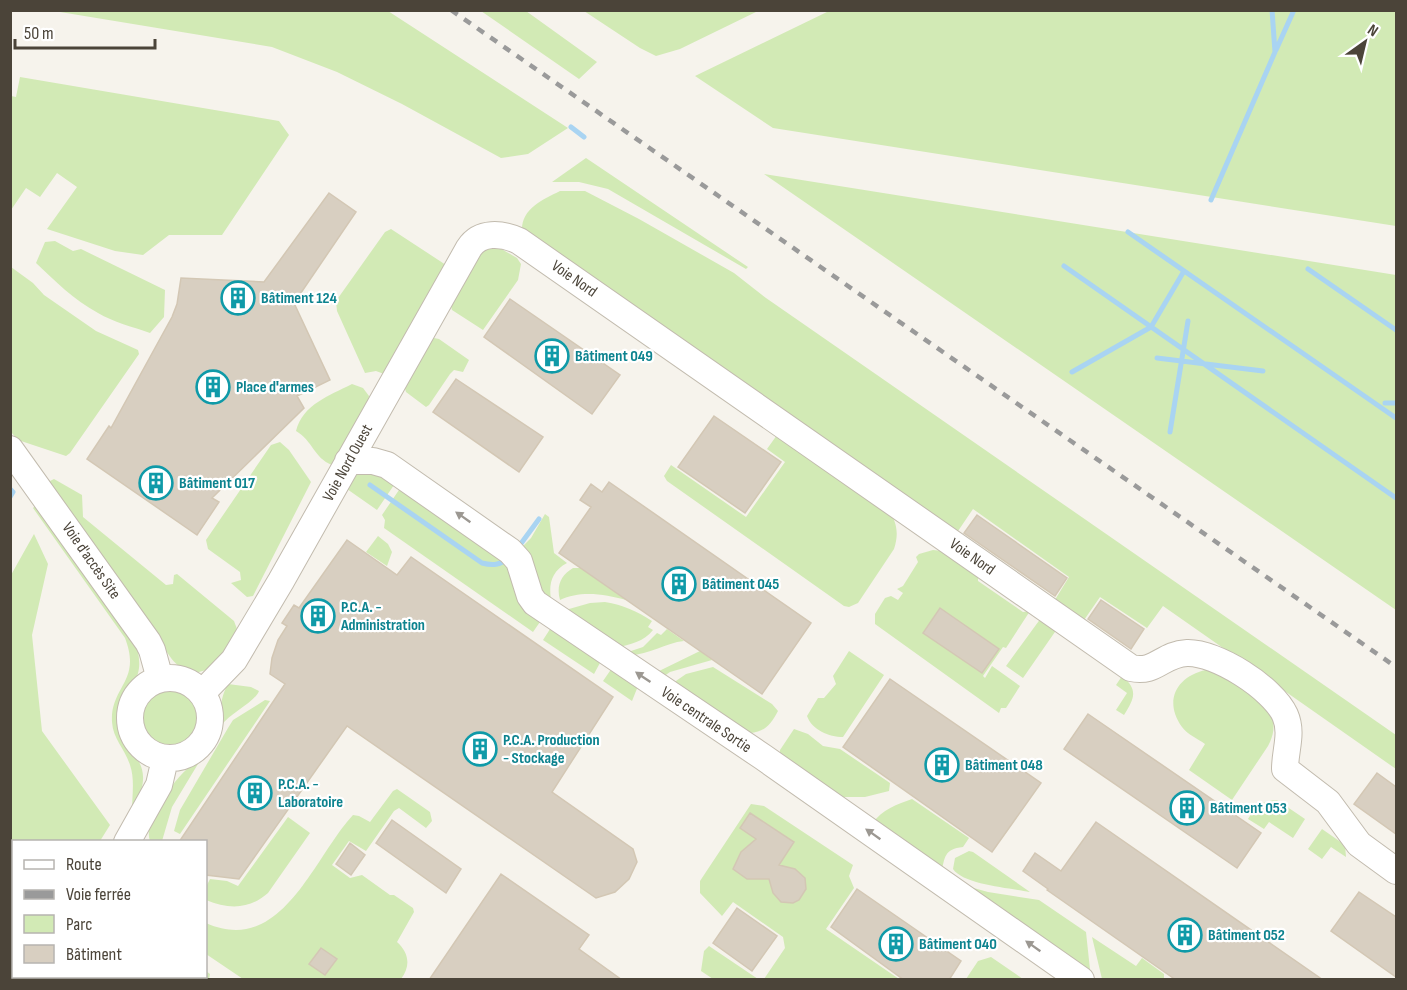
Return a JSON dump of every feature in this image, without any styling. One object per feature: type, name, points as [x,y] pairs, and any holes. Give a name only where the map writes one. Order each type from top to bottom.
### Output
[{"type":"street","name":"Voie Nord Ouest","points":[[202,693],[234,660],[469,248],[477,240],[491,234]]},
{"type":"street","name":"Voie Nord","points":[[491,234],[504,235],[519,241],[1131,668],[1145,670],[1174,655],[1188,653],[1203,655],[1224,663],[1262,688],[1275,698],[1285,714],[1289,730],[1285,769],[1328,802],[1359,844],[1396,871]]},
{"type":"street","name":"Voie d'accès Site","points":[[10,449],[148,642],[160,679]]},
{"type":"street","name":"Voie centrale Sortie","points":[[348,460],[380,461],[513,554],[519,561],[530,596],[535,603],[772,764],[1081,980]]},
{"type":"street","points":[[172,678],[184,681],[202,693],[210,720],[201,744],[191,753],[178,758],[165,759],[146,751],[139,744],[130,726],[129,716],[135,697],[142,689],[160,679],[172,678]]},
{"type":"street","points":[[128,840],[159,785],[165,759]]},
{"type":"green space","points":[[54,11],[388,11],[568,128],[528,154],[501,158],[402,104],[337,72],[272,47]]},
{"type":"green space","points":[[481,11],[526,11],[597,62],[579,79]]},
{"type":"green space","points":[[584,11],[758,11],[680,49],[656,56]]},
{"type":"green space","points":[[829,11],[1396,11],[1396,226],[773,128],[695,76]]},
{"type":"green space","points":[[20,77],[279,121],[289,135],[222,235],[169,235],[143,255],[115,251],[47,229],[77,187],[57,173],[40,197],[26,188],[11,210],[11,96],[16,97]]},
{"type":"green space","points":[[586,158],[748,267],[746,269],[608,189],[579,182],[552,182]]},
{"type":"green space","points":[[764,174],[1396,275],[1396,610]]},
{"type":"green space","points":[[560,191],[585,191],[734,273],[766,298],[1396,735],[1396,769],[1163,606],[1147,628],[1100,597],[1082,623],[1053,603],[1069,577],[973,509],[956,534],[522,231],[529,211]]},
{"type":"green space","points":[[391,229],[446,265],[384,374],[376,371],[365,373],[337,311],[336,301],[385,232]]},
{"type":"green space","points":[[55,241],[73,251],[81,249],[165,290],[164,317],[150,333],[110,319],[81,302],[36,263],[45,242]]},
{"type":"green space","points":[[498,247],[517,258],[521,264],[518,280],[483,330],[452,310],[450,303],[481,253]]},
{"type":"green space","points":[[11,267],[33,283],[44,295],[96,331],[138,350],[139,354],[66,456],[18,440],[11,432]]},
{"type":"green space","points":[[439,339],[469,360],[463,372],[454,370],[450,374],[426,407],[406,392],[404,385],[430,340]]},
{"type":"green space","points":[[352,384],[363,388],[369,396],[368,403],[332,465],[321,458],[296,431],[304,414],[311,407]]},
{"type":"green space","points":[[777,435],[889,510],[892,515],[897,533],[894,549],[858,603],[849,607],[844,606],[667,481],[664,476],[671,465],[746,517],[785,462],[767,449]]},
{"type":"green space","points":[[280,442],[289,450],[311,482],[253,596],[247,597],[231,583],[241,580],[240,572],[208,549],[206,540],[271,445]]},
{"type":"green space","points":[[363,469],[396,482],[377,510],[347,489],[356,471]]},
{"type":"green space","points":[[54,479],[82,495],[83,517],[166,585],[173,584],[174,575],[177,574],[234,621],[237,629],[219,660],[205,670],[197,672],[183,669],[174,661],[51,486],[50,481]]},
{"type":"green space","points":[[401,487],[504,557],[542,619],[533,632],[384,528],[385,520],[382,515]]},
{"type":"green space","points":[[40,507],[137,645],[138,674],[124,703],[121,716],[126,741],[142,768],[143,779],[140,793],[132,811],[132,770],[115,734],[112,722],[116,700],[130,665],[125,638],[33,508]]},
{"type":"green space","points":[[545,514],[549,517],[554,553],[567,563],[557,571],[552,580],[550,592],[552,604],[541,595],[521,548],[531,538]]},
{"type":"green space","points":[[34,534],[48,564],[32,635],[42,731],[110,825],[101,840],[12,840],[12,978],[20,979],[11,979],[11,575]]},
{"type":"green space","points":[[378,536],[388,544],[392,552],[387,566],[366,552]]},
{"type":"green space","points":[[933,550],[942,551],[978,573],[978,581],[1023,612],[1030,611],[1006,648],[1003,647],[983,676],[985,678],[992,666],[1020,686],[1006,708],[1001,708],[999,713],[875,624],[875,614],[885,598],[891,596],[898,600],[903,593],[897,589],[903,586],[918,562],[916,557]]},
{"type":"green space","points":[[573,568],[581,568],[626,600],[593,594],[576,595],[560,600],[560,581]]},
{"type":"green space","points":[[605,602],[635,611],[646,617],[652,621],[648,627],[653,630],[641,640],[616,648],[562,611],[590,603]]},
{"type":"green space","points":[[1041,618],[1057,629],[1023,678],[1006,666]]},
{"type":"green space","points":[[552,626],[601,661],[594,674],[543,640]]},
{"type":"green space","points":[[667,629],[684,641],[645,653],[622,654],[643,647],[657,633],[661,635]]},
{"type":"green space","points":[[700,651],[712,660],[670,672],[660,679],[657,672]]},
{"type":"green space","points":[[849,651],[884,675],[843,737],[838,737],[817,729],[807,716],[818,698],[824,698],[836,684],[833,676]]},
{"type":"green space","points":[[713,667],[772,704],[778,711],[773,720],[760,731],[750,733],[673,683],[686,674]]},
{"type":"green space","points":[[612,668],[638,686],[632,701],[603,681]]},
{"type":"green space","points":[[1206,670],[1232,682],[1252,695],[1267,709],[1274,727],[1268,746],[1232,800],[1189,770],[1205,744],[1184,730],[1176,717],[1174,708],[1176,691],[1181,684],[1187,678]]},
{"type":"green space","points":[[1122,676],[1133,690],[1132,699],[1124,715],[1116,710],[1127,693],[1116,685]]},
{"type":"green space","points":[[170,684],[182,687],[193,694],[200,705],[203,717],[200,729],[193,740],[182,747],[170,750],[158,747],[147,740],[140,729],[137,717],[140,705],[147,694],[158,687]]},
{"type":"green space","points":[[228,684],[251,687],[259,691],[253,699],[221,726],[221,705]]},
{"type":"green space","points":[[265,700],[270,701],[180,834],[174,831],[180,810],[233,720]]},
{"type":"green space","points":[[794,729],[808,734],[823,746],[840,749],[890,783],[889,791],[865,797],[840,797],[780,757],[780,750]]},
{"type":"green space","points":[[204,754],[172,807],[162,840],[150,840],[149,831],[158,806],[176,781]]},
{"type":"green space","points":[[397,789],[430,812],[432,821],[426,828],[399,808],[394,811],[366,851],[349,841],[332,865],[350,878],[362,875],[413,908],[414,912],[397,942],[407,960],[401,979],[243,979],[207,955],[207,923],[232,930],[255,927],[275,915],[293,898],[353,815],[370,822],[393,791]]},
{"type":"green space","points":[[912,799],[969,838],[963,847],[952,850],[946,855],[941,874],[873,823],[885,811]]},
{"type":"green space","points":[[1277,800],[1305,819],[1293,838],[1269,822],[1264,829],[1248,819],[1260,805]]},
{"type":"green space","points":[[751,804],[764,806],[853,865],[849,876],[854,888],[826,929],[899,979],[764,979],[785,948],[783,937],[733,902],[722,916],[700,893],[700,881]]},
{"type":"green space","points":[[288,817],[310,833],[268,893],[261,899],[238,906],[222,905],[207,900],[207,885],[210,879],[227,881],[238,886]]},
{"type":"green space","points":[[1322,829],[1345,845],[1346,857],[1331,847],[1322,859],[1308,849]]},
{"type":"green space","points":[[969,851],[1030,892],[977,882],[959,874],[953,869],[955,858]]},
{"type":"green space","points":[[952,882],[988,892],[1039,900],[1086,932],[1091,979]]},
{"type":"green space","points":[[1092,937],[1136,966],[1142,958],[1164,974],[1164,979],[1102,979]]},
{"type":"green space","points":[[709,946],[758,979],[713,979],[701,971],[704,951]]},
{"type":"green space","points":[[991,957],[1023,979],[966,979],[978,961]]},
{"type":"green space","points":[[207,972],[210,974],[209,979],[119,979],[207,978]]},
{"type":"building","points":[[329,193],[356,212],[294,303],[330,380],[297,396],[304,408],[212,498],[219,502],[197,535],[87,459],[109,426],[111,428],[172,317],[177,304],[181,278],[264,282]]},
{"type":"building","name":"Bâtiment 049","points":[[510,299],[620,375],[592,414],[484,337]]},
{"type":"building","points":[[456,379],[543,437],[519,472],[433,412]]},
{"type":"building","points":[[714,416],[781,462],[745,513],[678,467]]},
{"type":"building","name":"Bâtiment 045","points":[[609,482],[811,623],[762,694],[559,553],[591,507],[580,500],[591,484],[602,492]]},
{"type":"building","points":[[977,515],[1067,578],[1055,596],[964,533]]},
{"type":"building","name":"P.C.A. Production - Stockage","points":[[347,540],[397,575],[411,557],[613,697],[552,792],[633,849],[637,862],[629,879],[615,892],[596,898],[347,726],[239,879],[207,875],[207,840],[180,840],[285,684],[270,674],[272,658],[278,640],[287,626],[282,623],[294,605],[299,608]]},
{"type":"building","points":[[1101,600],[1144,629],[1131,649],[1088,619]]},
{"type":"building","points":[[940,608],[999,649],[982,673],[923,633]]},
{"type":"building","name":"Bâtiment 048","points":[[890,679],[1041,783],[992,852],[843,747]]},
{"type":"building","name":"Bâtiment 053","points":[[1088,714],[1261,833],[1237,868],[1064,749]]},
{"type":"building","points":[[1377,773],[1396,787],[1396,834],[1354,804]]},
{"type":"building","points":[[750,813],[794,842],[779,865],[795,869],[805,878],[806,889],[799,900],[793,903],[781,902],[773,893],[769,879],[747,879],[733,869],[741,852],[756,839],[740,828]]},
{"type":"building","points":[[392,820],[461,869],[446,893],[376,843]]},
{"type":"building","name":"Bâtiment 052","points":[[1096,822],[1323,980],[1176,980],[1023,871],[1035,853],[1061,871]]},
{"type":"building","points":[[350,843],[365,855],[351,875],[336,864]]},
{"type":"building","points":[[501,874],[589,935],[579,949],[622,980],[429,980]]},
{"type":"building","name":"Bâtiment 040","points":[[857,889],[961,961],[949,980],[904,980],[831,927]]},
{"type":"building","points":[[1359,892],[1396,917],[1396,977],[1331,931]]},
{"type":"building","points":[[737,908],[777,936],[752,971],[713,943]]},
{"type":"building","points":[[321,948],[337,959],[325,975],[309,964]]},
{"type":"waterway","points":[[1211,200],[1275,52],[1272,10]]},
{"type":"waterway","points":[[1276,50],[1294,10]]},
{"type":"waterway","points":[[571,127],[584,137]]},
{"type":"waterway","points":[[1128,232],[1396,418]]},
{"type":"waterway","points":[[1064,266],[1396,498]]},
{"type":"waterway","points":[[1308,269],[1396,330]]},
{"type":"waterway","points":[[1072,372],[1151,327],[1184,271]]},
{"type":"waterway","points":[[1170,432],[1188,321]]},
{"type":"waterway","points":[[1157,358],[1263,371]]},
{"type":"waterway","points":[[1385,403],[1396,403]]},
{"type":"waterway","points":[[370,485],[482,563],[496,564],[508,558]]},
{"type":"waterway","points":[[10,489],[13,492],[10,497]]},
{"type":"waterway","points":[[517,549],[539,519]]},
{"type":"railway","points":[[451,10],[1396,667]]},
{"type":"place","name":"Bâtiment 124","points":[[238,298]]},
{"type":"place","name":"Bâtiment 049","points":[[552,356]]},
{"type":"place","name":"Place d'armes","points":[[213,387]]},
{"type":"place","name":"Bâtiment 017","points":[[156,483]]},
{"type":"place","name":"Bâtiment 045","points":[[679,584]]},
{"type":"place","name":"P.C.A. - Administration","points":[[318,616]]},
{"type":"place","name":"P.C.A. Production - Stockage","points":[[480,749]]},
{"type":"place","name":"Bâtiment 048","points":[[942,765]]},
{"type":"place","name":"P.C.A. - Laboratoire","points":[[255,793]]},
{"type":"place","name":"Bâtiment 053","points":[[1187,808]]},
{"type":"place","name":"Bâtiment 052","points":[[1185,935]]},
{"type":"place","name":"Bâtiment 040","points":[[896,944]]}]
